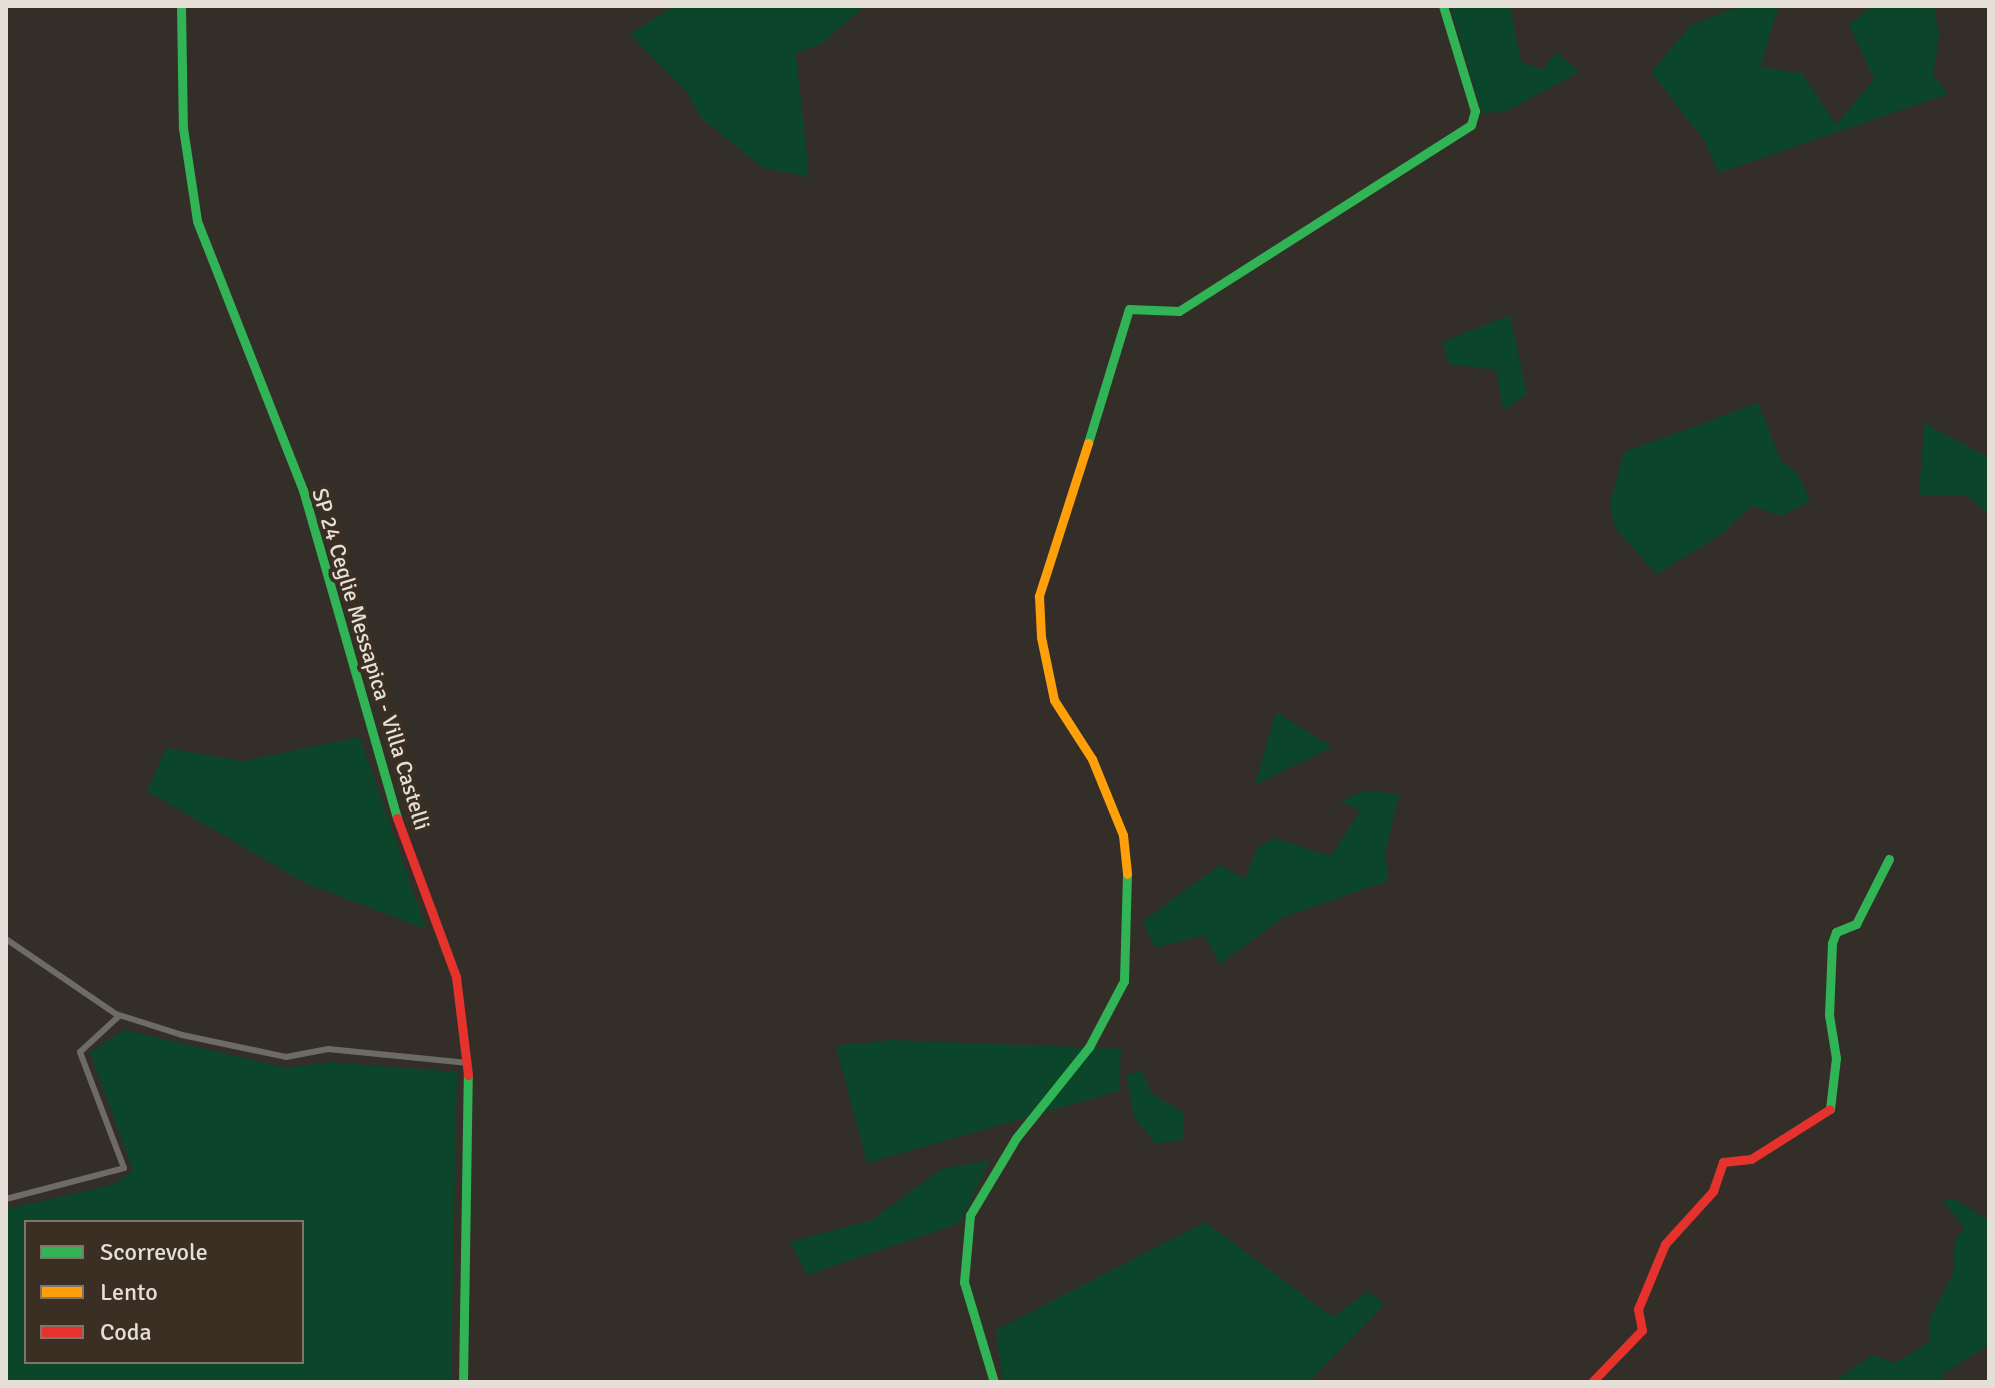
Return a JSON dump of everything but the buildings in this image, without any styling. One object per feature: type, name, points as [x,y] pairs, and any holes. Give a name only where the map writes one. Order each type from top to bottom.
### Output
[{"type":"street","name":"SP 24 Ceglie Messapica - Villa Castelli","points":[[181,6],[183,128],[197,221],[324,554],[389,796],[456,977],[468,1063],[463,1382]]},
{"type":"street","points":[[994,1382],[984,1332],[964,1282],[970,1215],[1016,1138],[1089,1047],[1124,981],[1129,889],[1123,835],[1092,759],[1054,700],[1041,637],[1039,596],[1100,391],[1129,309],[1179,311],[1471,125],[1475,111],[1443,6]]},
{"type":"street","points":[[1592,1382],[1642,1330],[1638,1309],[1665,1244],[1713,1191],[1723,1162],[1751,1159],[1830,1109],[1836,1058],[1829,1015],[1832,943],[1836,932],[1856,924],[1889,859]]},
{"type":"street","points":[[6,939],[119,1016],[286,1057],[328,1049],[468,1063]]},
{"type":"street","points":[[6,1199],[124,1168],[80,1052],[119,1016]]},
{"type":"green space","points":[[674,6],[865,6],[821,44],[796,53],[809,177],[763,168],[701,118],[687,93],[630,34]]},
{"type":"green space","points":[[1450,6],[1510,6],[1521,62],[1543,69],[1557,52],[1579,72],[1505,112],[1482,113]]},
{"type":"green space","points":[[1741,6],[1779,6],[1760,67],[1802,73],[1836,125],[1874,79],[1849,25],[1872,6],[1934,6],[1939,36],[1933,74],[1948,94],[1718,173],[1706,143],[1651,72],[1691,25]]},
{"type":"green space","points":[[1510,315],[1527,394],[1503,411],[1496,370],[1449,364],[1442,342]]},
{"type":"green space","points":[[1758,403],[1781,460],[1798,474],[1810,501],[1782,516],[1752,506],[1719,536],[1656,574],[1615,528],[1610,504],[1624,452]]},
{"type":"green space","points":[[1924,423],[1989,458],[1987,514],[1968,496],[1919,496]]},
{"type":"green space","points":[[1276,712],[1332,747],[1255,785]]},
{"type":"green space","points":[[360,737],[426,929],[307,884],[147,791],[166,748],[243,761]]},
{"type":"green space","points":[[1365,791],[1399,794],[1385,852],[1388,881],[1284,917],[1220,964],[1204,935],[1155,948],[1143,921],[1220,865],[1245,879],[1257,848],[1274,838],[1331,856],[1360,811],[1340,801]]},
{"type":"green space","points":[[125,1030],[286,1068],[330,1062],[457,1072],[451,1382],[6,1382],[6,1209],[112,1185],[133,1171],[90,1052]]},
{"type":"green space","points":[[892,1040],[1121,1049],[1119,1091],[867,1163],[836,1046]]},
{"type":"green space","points":[[1141,1070],[1152,1094],[1183,1112],[1183,1139],[1156,1144],[1134,1117],[1126,1076]]},
{"type":"green space","points":[[990,1160],[960,1223],[807,1275],[790,1242],[872,1220],[941,1169]]},
{"type":"green space","points":[[1954,1199],[1989,1220],[1989,1345],[1941,1375],[1944,1382],[1833,1382],[1872,1355],[1895,1363],[1929,1342],[1929,1320],[1953,1274],[1955,1240],[1965,1228],[1942,1201]]},
{"type":"green space","points":[[1205,1222],[1333,1317],[1369,1291],[1384,1305],[1309,1382],[1003,1382],[996,1330]]},
{"type":"traffic: fast","points":[[181,6],[183,128],[197,221],[303,490],[397,818]]},
{"type":"traffic: fast","points":[[1088,443],[1129,309],[1179,311],[1471,125],[1475,111],[1443,6]]},
{"type":"traffic: fast","points":[[1830,1109],[1836,1058],[1829,1015],[1832,943],[1836,932],[1856,924],[1889,859]]},
{"type":"traffic: fast","points":[[994,1382],[964,1282],[970,1215],[1016,1138],[1089,1047],[1124,981],[1127,874]]},
{"type":"traffic: fast","points":[[463,1382],[468,1075]]},
{"type":"traffic: slow","points":[[1088,443],[1039,596],[1041,637],[1054,700],[1092,759],[1123,835],[1127,874]]},
{"type":"traffic: jam","points":[[397,818],[456,977],[468,1075]]},
{"type":"traffic: jam","points":[[1592,1382],[1642,1330],[1638,1309],[1665,1244],[1713,1191],[1723,1162],[1751,1159],[1830,1109]]}]
